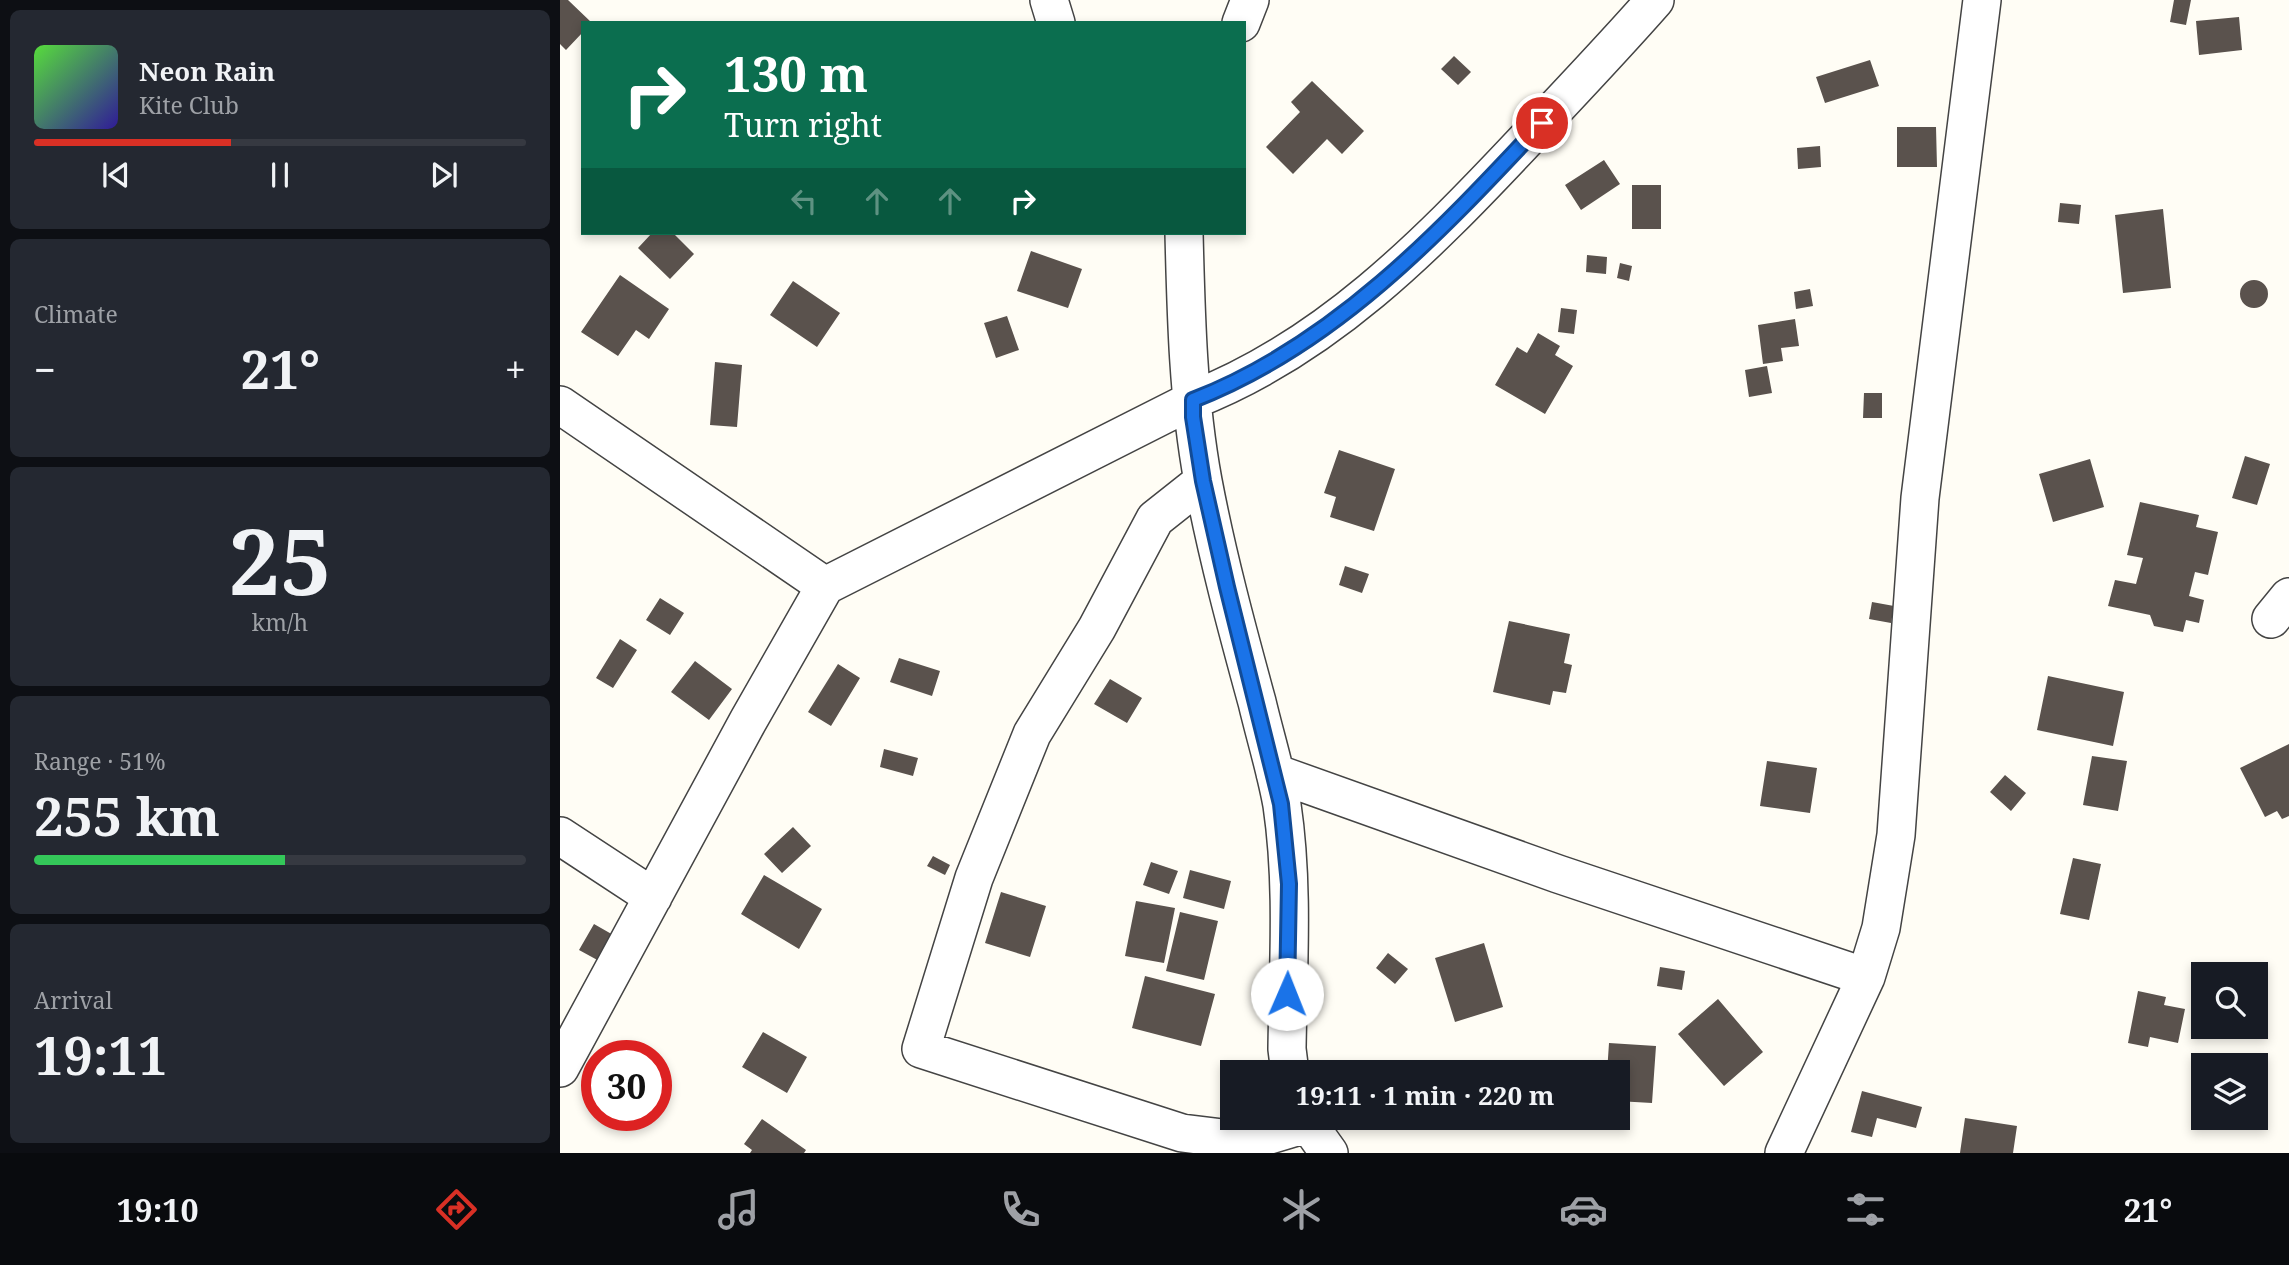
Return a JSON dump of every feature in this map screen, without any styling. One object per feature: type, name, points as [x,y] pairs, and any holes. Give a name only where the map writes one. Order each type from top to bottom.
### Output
[{"type":"street","points":[[1049,0],[1055,21]]},
{"type":"street","points":[[1242,21],[1250,0]]},
{"type":"street","points":[[560,1068],[748,721],[825,586],[1193,400],[1229,386],[1295,350],[1329,326],[1360,301],[1471,198],[1655,0]]},
{"type":"street","points":[[1784,1153],[1866,977],[1881,928],[1896,835],[1920,498],[1982,0]]},
{"type":"street","points":[[1184,235],[1193,417],[1203,481],[1281,804],[1289,884],[1288,1060]]},
{"type":"street","points":[[560,405],[825,586]]},
{"type":"street","points":[[1203,481],[1155,519],[1097,628],[1032,734],[974,878],[921,1049],[1182,1133],[1231,1139],[1263,1137],[1281,1130]]},
{"type":"street","points":[[1275,773],[1558,874],[1866,977]]},
{"type":"street","points":[[560,836],[653,897]]},
{"type":"street","points":[[1312,1130],[1329,1153]]},
{"type":"building","points":[[560,0],[568,0],[590,21],[581,21],[581,34],[566,50],[560,44]]},
{"type":"building","points":[[2174,0],[2191,0],[2186,25],[2170,22]]},
{"type":"building","points":[[2239,17],[2242,50],[2199,55],[2196,21]]},
{"type":"building","points":[[1454,56],[1471,72],[1458,85],[1441,69]]},
{"type":"building","points":[[1870,60],[1879,86],[1825,103],[1816,77]]},
{"type":"building","points":[[1312,81],[1364,131],[1342,154],[1327,139],[1293,174],[1266,147],[1300,112],[1291,102]]},
{"type":"building","points":[[1897,127],[1936,127],[1937,167],[1897,167]]},
{"type":"building","points":[[1820,146],[1821,167],[1798,169],[1797,148]]},
{"type":"building","points":[[1604,160],[1620,184],[1581,210],[1565,185]]},
{"type":"building","points":[[1632,185],[1661,185],[1661,229],[1632,229]]},
{"type":"building","points":[[2060,203],[2081,205],[2079,224],[2058,222]]},
{"type":"building","points":[[2163,209],[2171,288],[2123,293],[2115,215]]},
{"type":"building","points":[[650,235],[675,235],[694,254],[670,279],[638,248]]},
{"type":"building","points":[[1031,251],[1082,269],[1068,308],[1017,291]]},
{"type":"building","points":[[1587,255],[1607,257],[1606,274],[1586,272]]},
{"type":"building","points":[[1620,263],[1632,266],[1629,281],[1617,278]]},
{"type":"building","points":[[620,275],[669,309],[649,339],[636,330],[618,356],[581,332]]},
{"type":"building","points":[[2254,280],[2264,284],[2268,294],[2264,304],[2254,308],[2244,304],[2240,294],[2244,284]]},
{"type":"building","points":[[793,281],[840,313],[817,347],[770,315]]},
{"type":"building","points":[[1810,289],[1813,306],[1796,309],[1794,292]]},
{"type":"building","points":[[1561,308],[1577,310],[1574,334],[1558,332]]},
{"type":"building","points":[[1007,316],[1019,350],[996,358],[984,323]]},
{"type":"building","points":[[1795,319],[1799,346],[1781,348],[1783,361],[1763,364],[1758,325]]},
{"type":"building","points":[[1538,333],[1560,346],[1555,355],[1573,366],[1545,414],[1495,385],[1517,347],[1527,353]]},
{"type":"building","points":[[715,362],[742,365],[737,427],[710,425]]},
{"type":"building","points":[[1767,366],[1772,393],[1749,397],[1745,370]]},
{"type":"building","points":[[1864,393],[1882,393],[1882,418],[1863,418]]},
{"type":"building","points":[[1339,450],[1395,469],[1374,531],[1330,517],[1336,497],[1324,493]]},
{"type":"building","points":[[2245,456],[2270,464],[2257,505],[2232,498]]},
{"type":"building","points":[[2090,459],[2104,507],[2053,522],[2039,474]]},
{"type":"building","points":[[2140,502],[2199,515],[2196,527],[2218,532],[2208,575],[2195,572],[2189,596],[2204,600],[2199,623],[2186,620],[2183,632],[2154,626],[2150,615],[2108,606],[2115,580],[2136,584],[2143,558],[2127,555]]},
{"type":"building","points":[[1345,566],[1369,574],[1362,593],[1339,585]]},
{"type":"building","points":[[660,598],[684,613],[670,635],[646,620]]},
{"type":"building","points":[[1872,602],[1894,606],[1891,623],[1869,619]]},
{"type":"building","points":[[1509,621],[1570,634],[1564,663],[1572,665],[1566,693],[1553,691],[1550,705],[1493,692]]},
{"type":"building","points":[[620,639],[637,650],[613,688],[596,678]]},
{"type":"building","points":[[899,658],[940,671],[932,696],[890,682]]},
{"type":"building","points":[[695,661],[732,689],[709,720],[671,692]]},
{"type":"building","points":[[838,664],[860,678],[831,726],[808,712]]},
{"type":"building","points":[[2048,676],[2124,692],[2113,746],[2037,730]]},
{"type":"building","points":[[1110,679],[1142,698],[1127,723],[1094,704]]},
{"type":"building","points":[[2289,744],[2289,816],[2282,819],[2277,811],[2265,817],[2240,768]]},
{"type":"building","points":[[884,749],[918,758],[913,776],[880,767]]},
{"type":"building","points":[[2092,756],[2127,761],[2118,811],[2083,805]]},
{"type":"building","points":[[1767,761],[1817,768],[1810,813],[1760,806]]},
{"type":"building","points":[[2005,775],[2026,793],[2011,811],[1990,792]]},
{"type":"building","points":[[793,827],[811,846],[782,873],[764,854]]},
{"type":"building","points":[[933,856],[950,865],[945,875],[927,866]]},
{"type":"building","points":[[2073,858],[2101,864],[2089,920],[2060,914]]},
{"type":"building","points":[[1151,862],[1178,871],[1169,894],[1143,885]]},
{"type":"building","points":[[1190,870],[1231,881],[1224,909],[1183,898]]},
{"type":"building","points":[[764,875],[822,909],[799,949],[741,914]]},
{"type":"building","points":[[1001,892],[1046,906],[1030,957],[985,943]]},
{"type":"building","points":[[1136,901],[1175,908],[1164,963],[1125,956]]},
{"type":"building","points":[[1180,912],[1218,921],[1204,980],[1166,971]]},
{"type":"building","points":[[594,924],[615,936],[601,962],[579,950]]},
{"type":"building","points":[[1484,943],[1503,1007],[1455,1022],[1435,958]]},
{"type":"building","points":[[1388,953],[1408,969],[1395,984],[1376,968]]},
{"type":"building","points":[[1660,967],[1685,971],[1682,990],[1657,986]]},
{"type":"building","points":[[1145,976],[1215,994],[1201,1046],[1132,1028]]},
{"type":"building","points":[[2138,991],[2166,997],[2164,1005],[2185,1009],[2178,1043],[2150,1037],[2148,1047],[2128,1043]]},
{"type":"building","points":[[1718,999],[1763,1052],[1724,1086],[1678,1034]]},
{"type":"building","points":[[763,1032],[807,1057],[787,1093],[742,1067]]},
{"type":"building","points":[[1609,1043],[1656,1046],[1652,1103],[1630,1102],[1630,1060],[1608,1060]]},
{"type":"building","points":[[1862,1091],[1922,1107],[1916,1128],[1877,1118],[1872,1137],[1851,1132]]},
{"type":"building","points":[[1965,1118],[2017,1126],[2013,1153],[1960,1153]]},
{"type":"building","points":[[762,1119],[806,1150],[804,1153],[750,1153],[752,1150],[744,1144]]},
{"type":"route","points":[[1287,994],[1289,884],[1281,804],[1203,481],[1193,400],[1262,369],[1329,326],[1438,230],[1542,123]]}]
